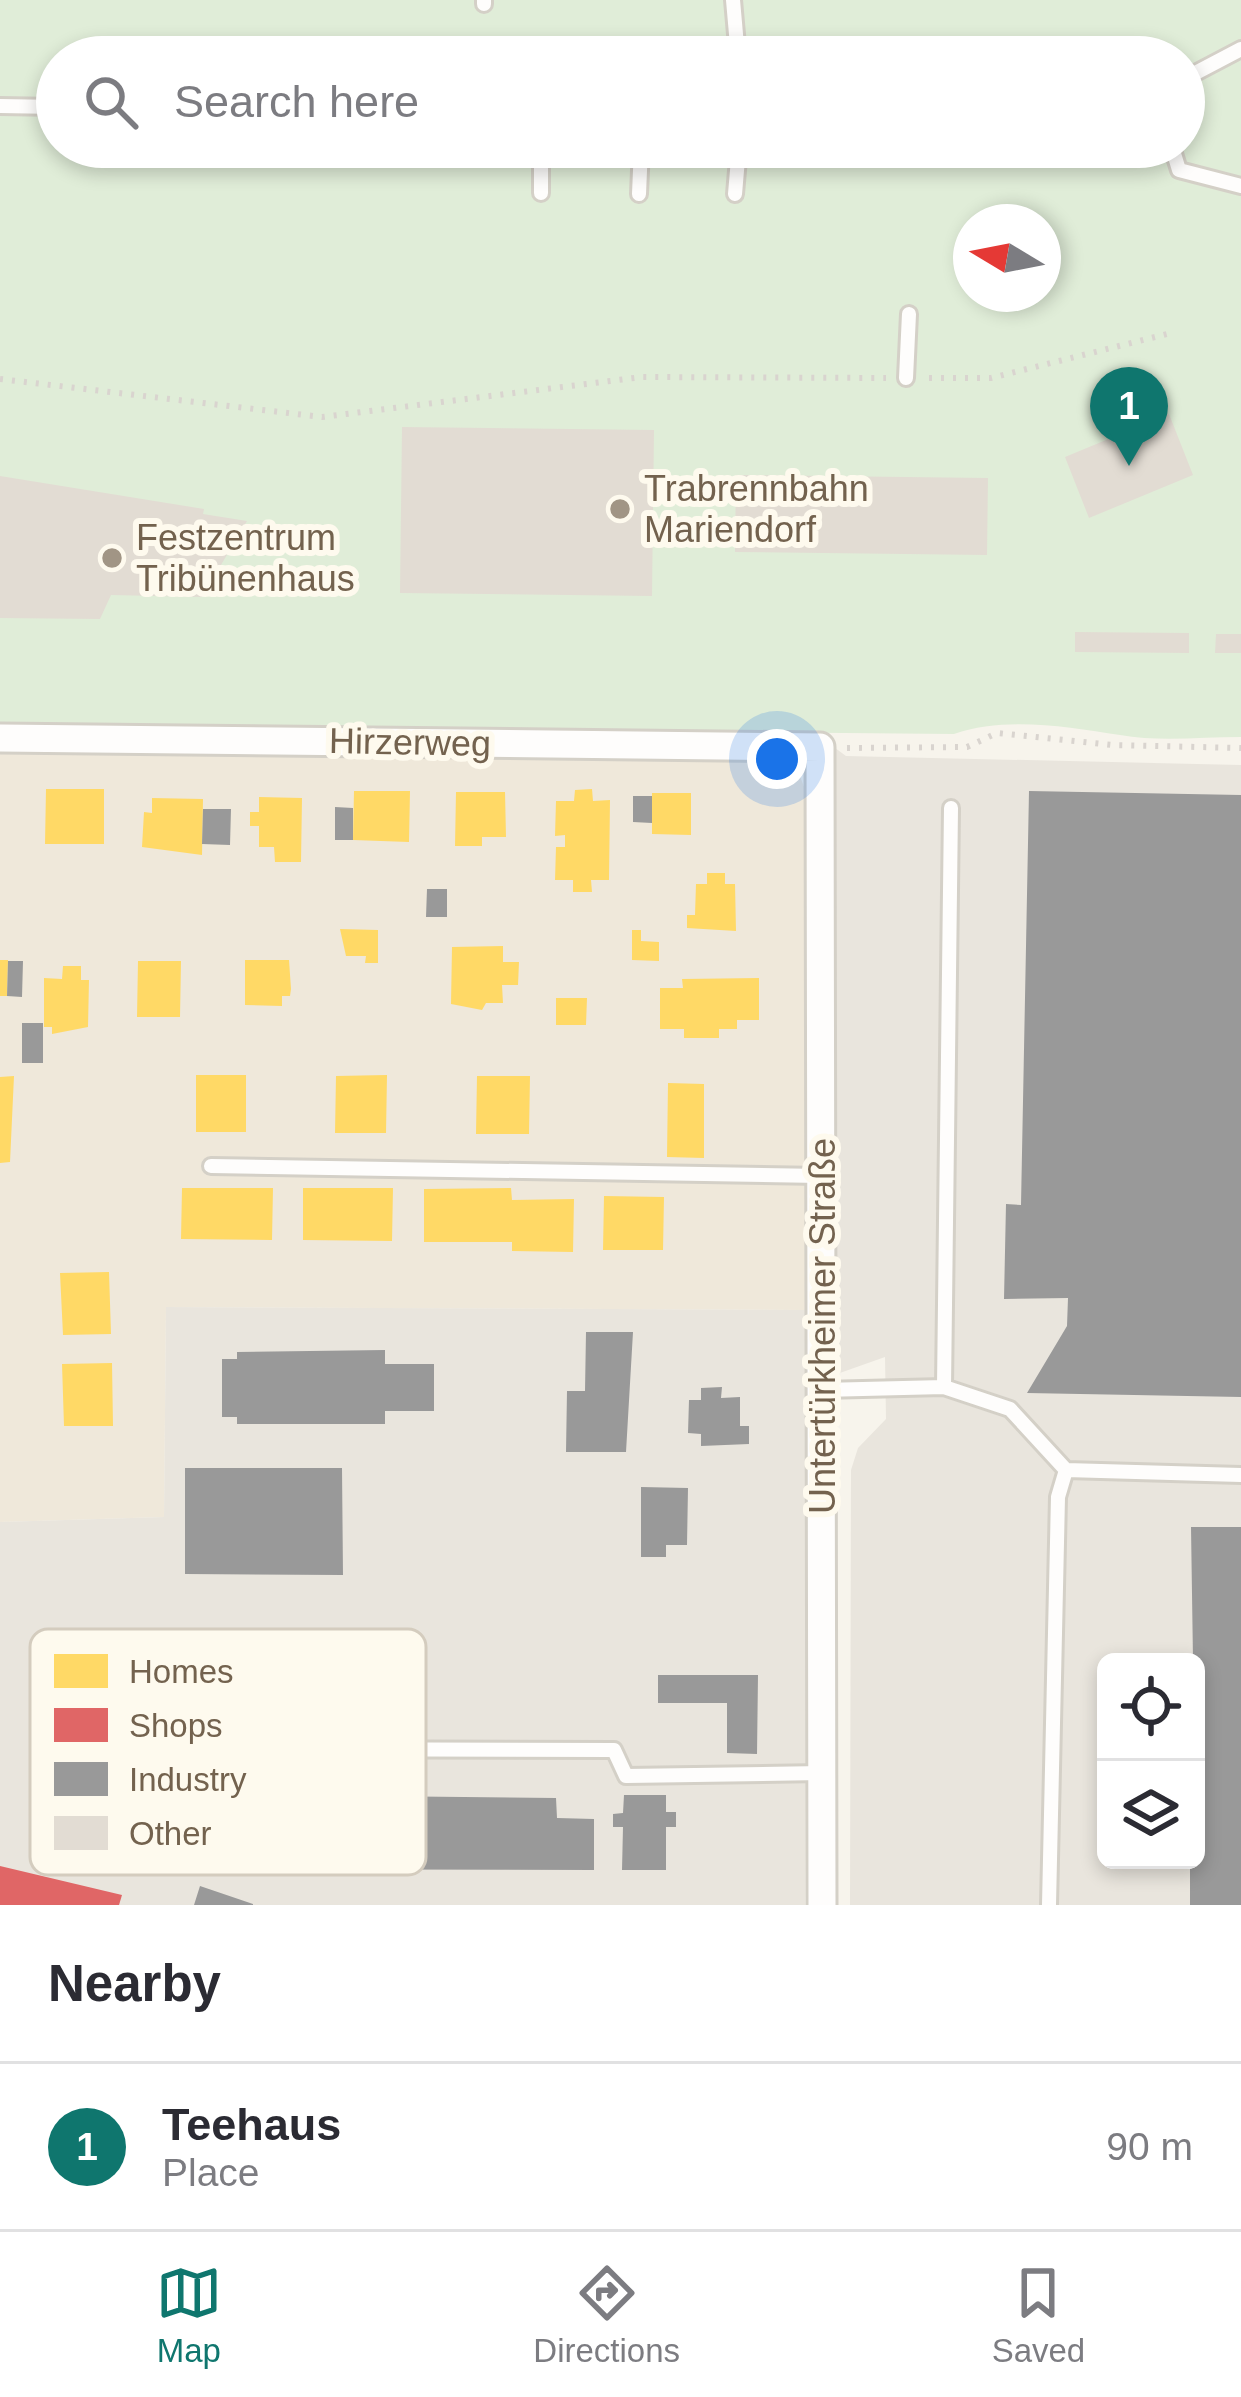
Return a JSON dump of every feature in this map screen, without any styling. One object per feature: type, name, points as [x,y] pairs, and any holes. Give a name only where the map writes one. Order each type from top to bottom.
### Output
[{"type":"street","name":"Hirzerweg","points":[[0,738],[820,747]]},
{"type":"street","name":"Untertürkheimer Straße","points":[[820,747],[822,1905]]},
{"type":"lane","points":[[733,0],[736,36]]},
{"type":"lane","points":[[1205,69],[1241,50]]},
{"type":"lane","points":[[0,106],[36,107]]},
{"type":"lane","points":[[541,168],[541,193]]},
{"type":"lane","points":[[639,194],[640,168]]},
{"type":"lane","points":[[735,194],[737,168]]},
{"type":"lane","points":[[1179,168],[1241,185]]},
{"type":"lane","points":[[905,378],[909,314]]},
{"type":"lane","points":[[944,1387],[951,808]]},
{"type":"lane","points":[[211,1166],[821,1176]]},
{"type":"lane","points":[[822,1390],[944,1387],[1010,1409],[1066,1470],[1241,1475]]},
{"type":"lane","points":[[1049,1905],[1058,1497],[1066,1470]]},
{"type":"lane","points":[[426,1750],[614,1750],[626,1776],[823,1773]]},
{"type":"path","points":[[0,379],[322,417],[642,376],[991,378],[1171,332]]},
{"type":"path","points":[[820,747],[967,747],[997,733],[1112,746],[1241,748]]},
{"type":"shaded area","points":[[831,745],[846,756],[1241,765],[1241,1905],[850,1905],[851,1470],[858,1448],[886,1419],[885,1357],[837,1374],[833,1371],[836,767]]},
{"type":"shaded area","points":[[0,749],[771,758],[796,766],[808,797],[807,1310],[166,1307],[164,1517],[0,1522]]},
{"type":"shaded area","points":[[166,1307],[807,1310],[805,1905],[0,1905],[0,1522],[164,1517]]},
{"type":"green space","name":"Trabrennbahn Mariendorf","points":[[0,0],[1241,0],[1241,737],[1149,738],[1015,724],[954,734],[0,725]]},
{"type":"building: Homes","points":[[46,789],[104,789],[104,844],[45,844]]},
{"type":"building: Homes","points":[[592,789],[593,801],[610,800],[609,880],[591,880],[592,892],[573,892],[573,880],[555,880],[556,847],[565,847],[565,835],[555,836],[556,801],[574,801],[575,790]]},
{"type":"building: Homes","points":[[354,791],[410,791],[409,842],[353,840]]},
{"type":"building: Homes","points":[[456,792],[505,792],[506,837],[482,837],[482,846],[455,846]]},
{"type":"building: Homes","points":[[652,793],[691,793],[691,835],[652,834]]},
{"type":"building: Homes","points":[[259,797],[302,798],[301,862],[275,862],[274,847],[259,847],[259,826],[250,826],[250,812],[259,812]]},
{"type":"building: Homes","points":[[152,798],[203,799],[202,855],[142,847],[144,812],[152,813]]},
{"type":"building: Homes","points":[[707,873],[725,873],[725,884],[735,884],[736,931],[687,928],[687,915],[695,915],[696,884],[707,884]]},
{"type":"building: Homes","points":[[340,929],[378,930],[378,963],[365,963],[366,956],[346,956]]},
{"type":"building: Homes","points":[[632,930],[641,930],[641,941],[659,942],[659,961],[632,960]]},
{"type":"building: Homes","points":[[503,946],[503,962],[519,962],[518,985],[502,985],[503,1003],[486,1003],[482,1010],[451,1004],[452,947]]},
{"type":"building: Homes","points":[[0,960],[8,960],[7,996],[0,996]]},
{"type":"building: Homes","points":[[245,960],[289,960],[290,996],[282,996],[282,1006],[245,1005]]},
{"type":"building: Homes","points":[[138,961],[181,961],[180,1017],[137,1017]]},
{"type":"building: Homes","points":[[63,966],[81,966],[81,980],[89,980],[88,1027],[52,1034],[52,1027],[44,1027],[44,978],[62,979]]},
{"type":"building: Homes","points":[[759,978],[759,1020],[737,1020],[737,1029],[719,1029],[719,1038],[684,1038],[684,1029],[660,1029],[660,988],[683,988],[682,979]]},
{"type":"building: Homes","points":[[556,998],[587,998],[586,1025],[556,1025]]},
{"type":"building: Homes","points":[[196,1075],[246,1075],[246,1132],[196,1132]]},
{"type":"building: Homes","points":[[387,1075],[386,1133],[335,1133],[336,1076]]},
{"type":"building: Homes","points":[[14,1076],[10,1162],[0,1163],[0,1077]]},
{"type":"building: Homes","points":[[477,1076],[530,1076],[529,1134],[476,1134]]},
{"type":"building: Homes","points":[[668,1083],[704,1084],[704,1158],[667,1157]]},
{"type":"building: Homes","points":[[182,1188],[273,1188],[272,1240],[181,1239]]},
{"type":"building: Homes","points":[[303,1188],[393,1188],[392,1241],[303,1240]]},
{"type":"building: Homes","points":[[511,1188],[512,1200],[574,1199],[573,1252],[512,1251],[512,1242],[424,1242],[424,1189]]},
{"type":"building: Homes","points":[[604,1196],[664,1197],[663,1250],[603,1250]]},
{"type":"building: Homes","points":[[109,1272],[111,1334],[63,1335],[60,1273]]},
{"type":"building: Homes","points":[[112,1363],[113,1426],[64,1426],[62,1364]]},
{"type":"building: Shops","points":[[0,1866],[122,1895],[119,1905],[0,1905]]},
{"type":"building: Industry","points":[[1029,791],[1241,795],[1241,1397],[1027,1393],[1067,1326],[1068,1298],[1004,1299],[1006,1204],[1021,1205]]},
{"type":"building: Industry","points":[[633,796],[652,796],[652,823],[633,822]]},
{"type":"building: Industry","points":[[335,807],[353,808],[353,840],[335,840]]},
{"type":"building: Industry","points":[[203,809],[231,809],[230,845],[202,844]]},
{"type":"building: Industry","points":[[427,889],[447,889],[447,917],[426,917]]},
{"type":"building: Industry","points":[[8,961],[23,961],[22,997],[7,996]]},
{"type":"building: Industry","points":[[22,1023],[43,1023],[43,1063],[22,1063]]},
{"type":"building: Industry","points":[[586,1332],[633,1332],[626,1452],[566,1452],[567,1391],[585,1391]]},
{"type":"building: Industry","points":[[385,1350],[385,1364],[434,1364],[434,1411],[385,1411],[385,1424],[237,1424],[237,1417],[222,1417],[222,1359],[237,1359],[237,1352]]},
{"type":"building: Industry","points":[[722,1387],[721,1398],[740,1397],[740,1426],[749,1426],[749,1444],[701,1446],[701,1434],[688,1433],[689,1400],[701,1400],[701,1388]]},
{"type":"building: Industry","points":[[185,1468],[342,1468],[343,1575],[185,1574]]},
{"type":"building: Industry","points":[[641,1487],[688,1488],[687,1545],[666,1545],[666,1557],[641,1557]]},
{"type":"building: Industry","points":[[1191,1527],[1241,1527],[1241,1905],[1190,1905],[1190,1869],[1205,1869],[1205,1653],[1193,1653]]},
{"type":"building: Industry","points":[[658,1675],[758,1675],[757,1754],[727,1753],[727,1703],[658,1703]]},
{"type":"building: Industry","points":[[624,1795],[666,1795],[666,1812],[676,1812],[676,1827],[666,1827],[666,1870],[622,1870],[623,1827],[613,1827],[613,1814],[623,1813]]},
{"type":"building: Industry","points":[[426,1797],[556,1798],[557,1818],[594,1819],[594,1870],[426,1870]]},
{"type":"building: Industry","points":[[200,1886],[253,1904],[253,1905],[194,1905]]},
{"type":"building: Other","points":[[1169,414],[1193,475],[1089,518],[1065,457]]},
{"type":"building: Other","points":[[402,427],[654,430],[652,596],[400,593]]},
{"type":"building: Other","points":[[736,475],[988,478],[987,555],[735,552]]},
{"type":"building: Other","name":"Festzentrum Tribünenhaus","points":[[0,476],[204,509],[203,514],[247,521],[202,597],[111,595],[100,619],[0,618]]},
{"type":"building: Other","points":[[1075,632],[1189,633],[1189,653],[1075,652]]},
{"type":"building: Other","points":[[1216,634],[1241,634],[1241,653],[1215,653]]},
{"type":"place","name":"Teehaus","points":[[1129,466]]},
{"type":"place","name":"Trabrennbahn Mariendorf","points":[[620,509]]},
{"type":"place","name":"Festzentrum Tribünenhaus","points":[[112,558]]}]
